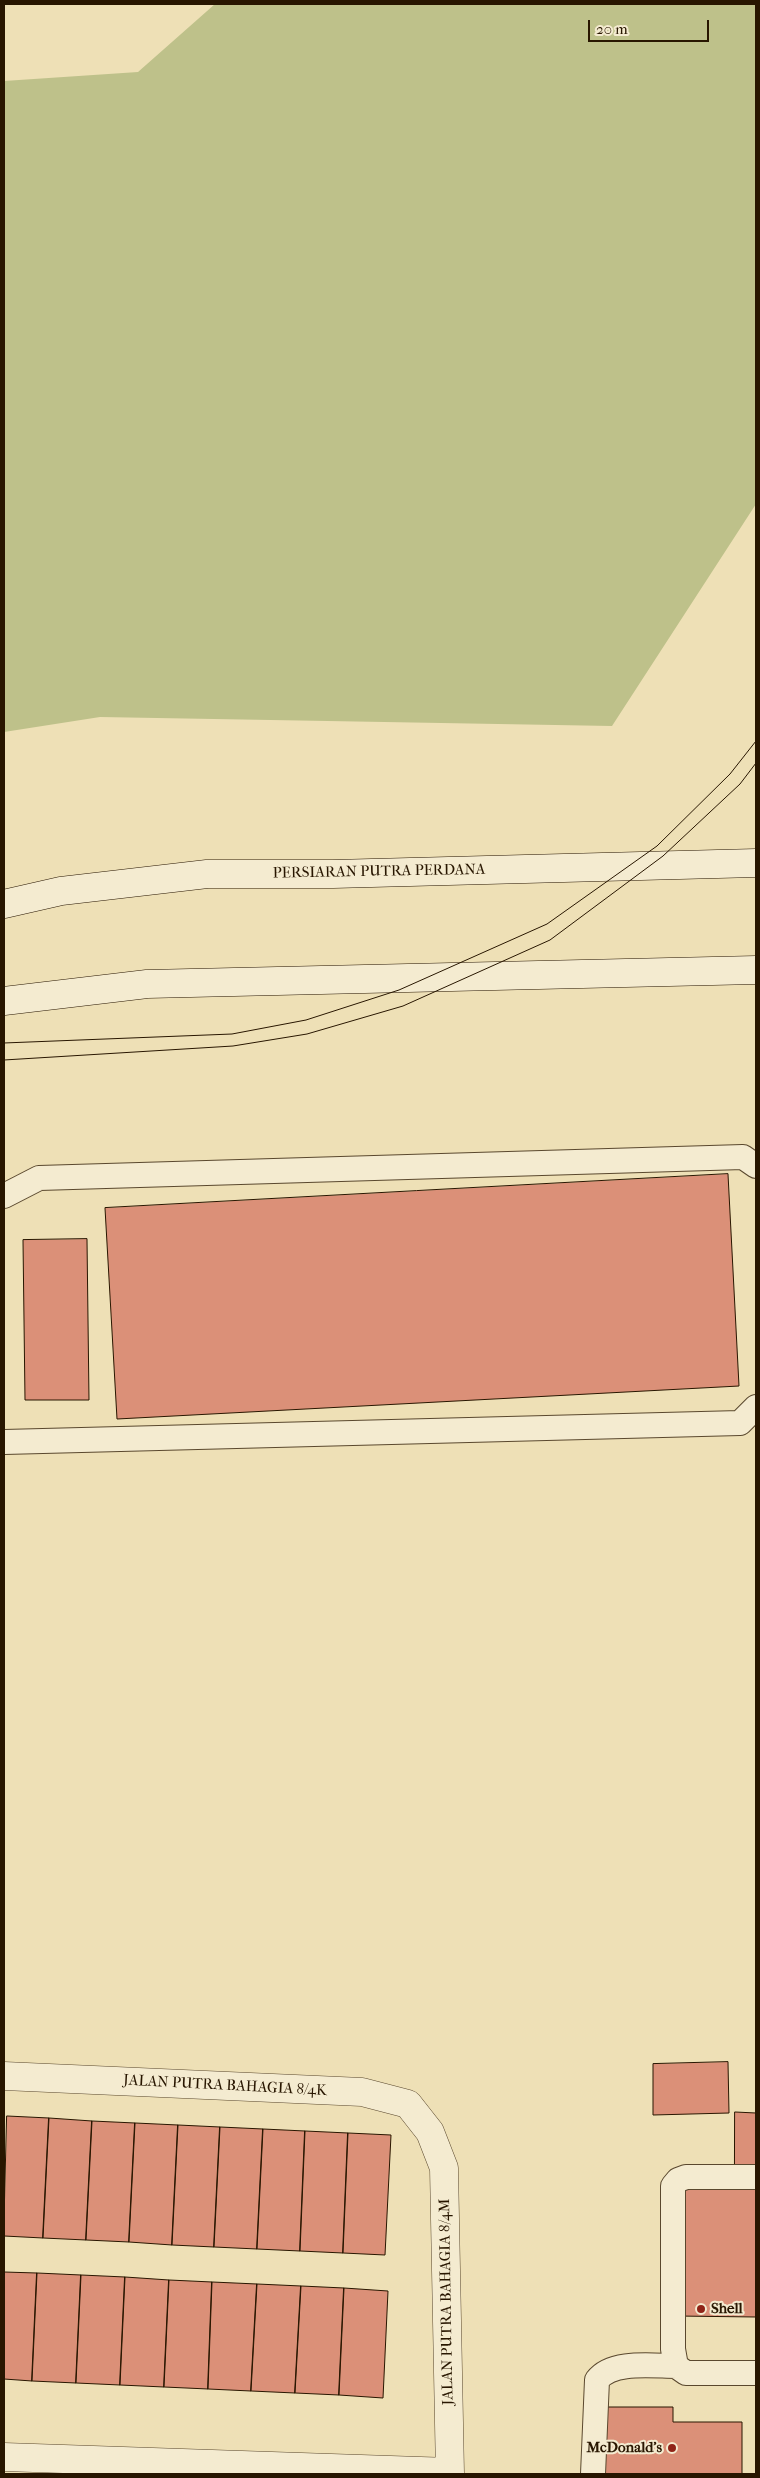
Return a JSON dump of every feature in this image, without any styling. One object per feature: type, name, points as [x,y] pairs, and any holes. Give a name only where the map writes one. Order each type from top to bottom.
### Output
[{"type":"main road","name":"PERSIARAN PUTRA PERDANA","points":[[4,904],[61,890],[207,874],[333,874],[756,863]]},
{"type":"main road","points":[[4,1001],[147,984],[756,970]]},
{"type":"main road","name":"JALAN PUTRA BAHAGIA 8/4K","points":[[4,2076],[362,2092],[408,2104],[430,2132]]},
{"type":"main road","name":"JALAN PUTRA BAHAGIA 8/4M","points":[[430,2132],[444,2168],[450,2473]]},
{"type":"main road","points":[[4,2457],[280,2470],[450,2473]]},
{"type":"lane","points":[[4,1196],[39,1178],[743,1157],[756,1166]]},
{"type":"lane","points":[[4,1442],[740,1423],[756,1407]]},
{"type":"lane","points":[[676,2366],[673,2349],[674,2186],[678,2180],[686,2177],[756,2177]]},
{"type":"lane","points":[[593,2474],[597,2380],[603,2372],[613,2367],[676,2366],[686,2373],[756,2373]]},
{"type":"green space","points":[[215,4],[756,4],[756,504],[612,726],[100,717],[4,732],[4,81],[138,72]]},
{"type":"building","points":[[728,1174],[739,1386],[117,1419],[105,1208]]},
{"type":"building","points":[[87,1239],[89,1400],[25,1400],[23,1240]]},
{"type":"building","points":[[728,2062],[729,2113],[653,2115],[653,2064]]},
{"type":"building","points":[[735,2112],[756,2113],[756,2317],[677,2316],[678,2186],[734,2187]]},
{"type":"building","points":[[7,2116],[49,2118],[43,2238],[4,2236]]},
{"type":"building","points":[[49,2118],[92,2121],[86,2240],[43,2238]]},
{"type":"building","points":[[92,2121],[135,2123],[129,2242],[86,2240]]},
{"type":"building","points":[[135,2123],[178,2125],[172,2245],[129,2242]]},
{"type":"building","points":[[178,2125],[220,2127],[214,2247],[172,2245]]},
{"type":"building","points":[[220,2127],[263,2129],[257,2249],[214,2247]]},
{"type":"building","points":[[263,2129],[305,2131],[300,2251],[257,2249]]},
{"type":"building","points":[[305,2131],[348,2133],[343,2253],[300,2251]]},
{"type":"building","points":[[348,2133],[391,2135],[385,2255],[343,2253]]},
{"type":"building","points":[[4,2272],[37,2273],[32,2381],[4,2379]]},
{"type":"building","points":[[37,2273],[81,2275],[76,2383],[32,2381]]},
{"type":"building","points":[[81,2275],[125,2277],[120,2385],[76,2383]]},
{"type":"building","points":[[125,2277],[169,2280],[164,2387],[120,2385]]},
{"type":"building","points":[[169,2280],[212,2282],[208,2389],[164,2387]]},
{"type":"building","points":[[212,2282],[257,2284],[251,2391],[208,2389]]},
{"type":"building","points":[[257,2284],[301,2286],[295,2393],[251,2391]]},
{"type":"building","points":[[301,2286],[344,2288],[339,2395],[295,2393]]},
{"type":"building","points":[[344,2288],[388,2291],[383,2398],[339,2395]]},
{"type":"building","name":"McDonald's","points":[[602,2407],[673,2407],[673,2422],[742,2422],[742,2474],[602,2474]]},
{"type":"tram line","points":[[4,1043],[232,1034],[306,1020],[399,990],[547,924],[657,846],[730,774],[756,741]]},
{"type":"tram line","points":[[4,1060],[233,1046],[307,1034],[403,1006],[550,940],[663,856],[740,784],[756,763]]},
{"type":"place","name":"Shell","points":[[701,2309]]},
{"type":"place","name":"McDonald's","points":[[672,2448]]}]
